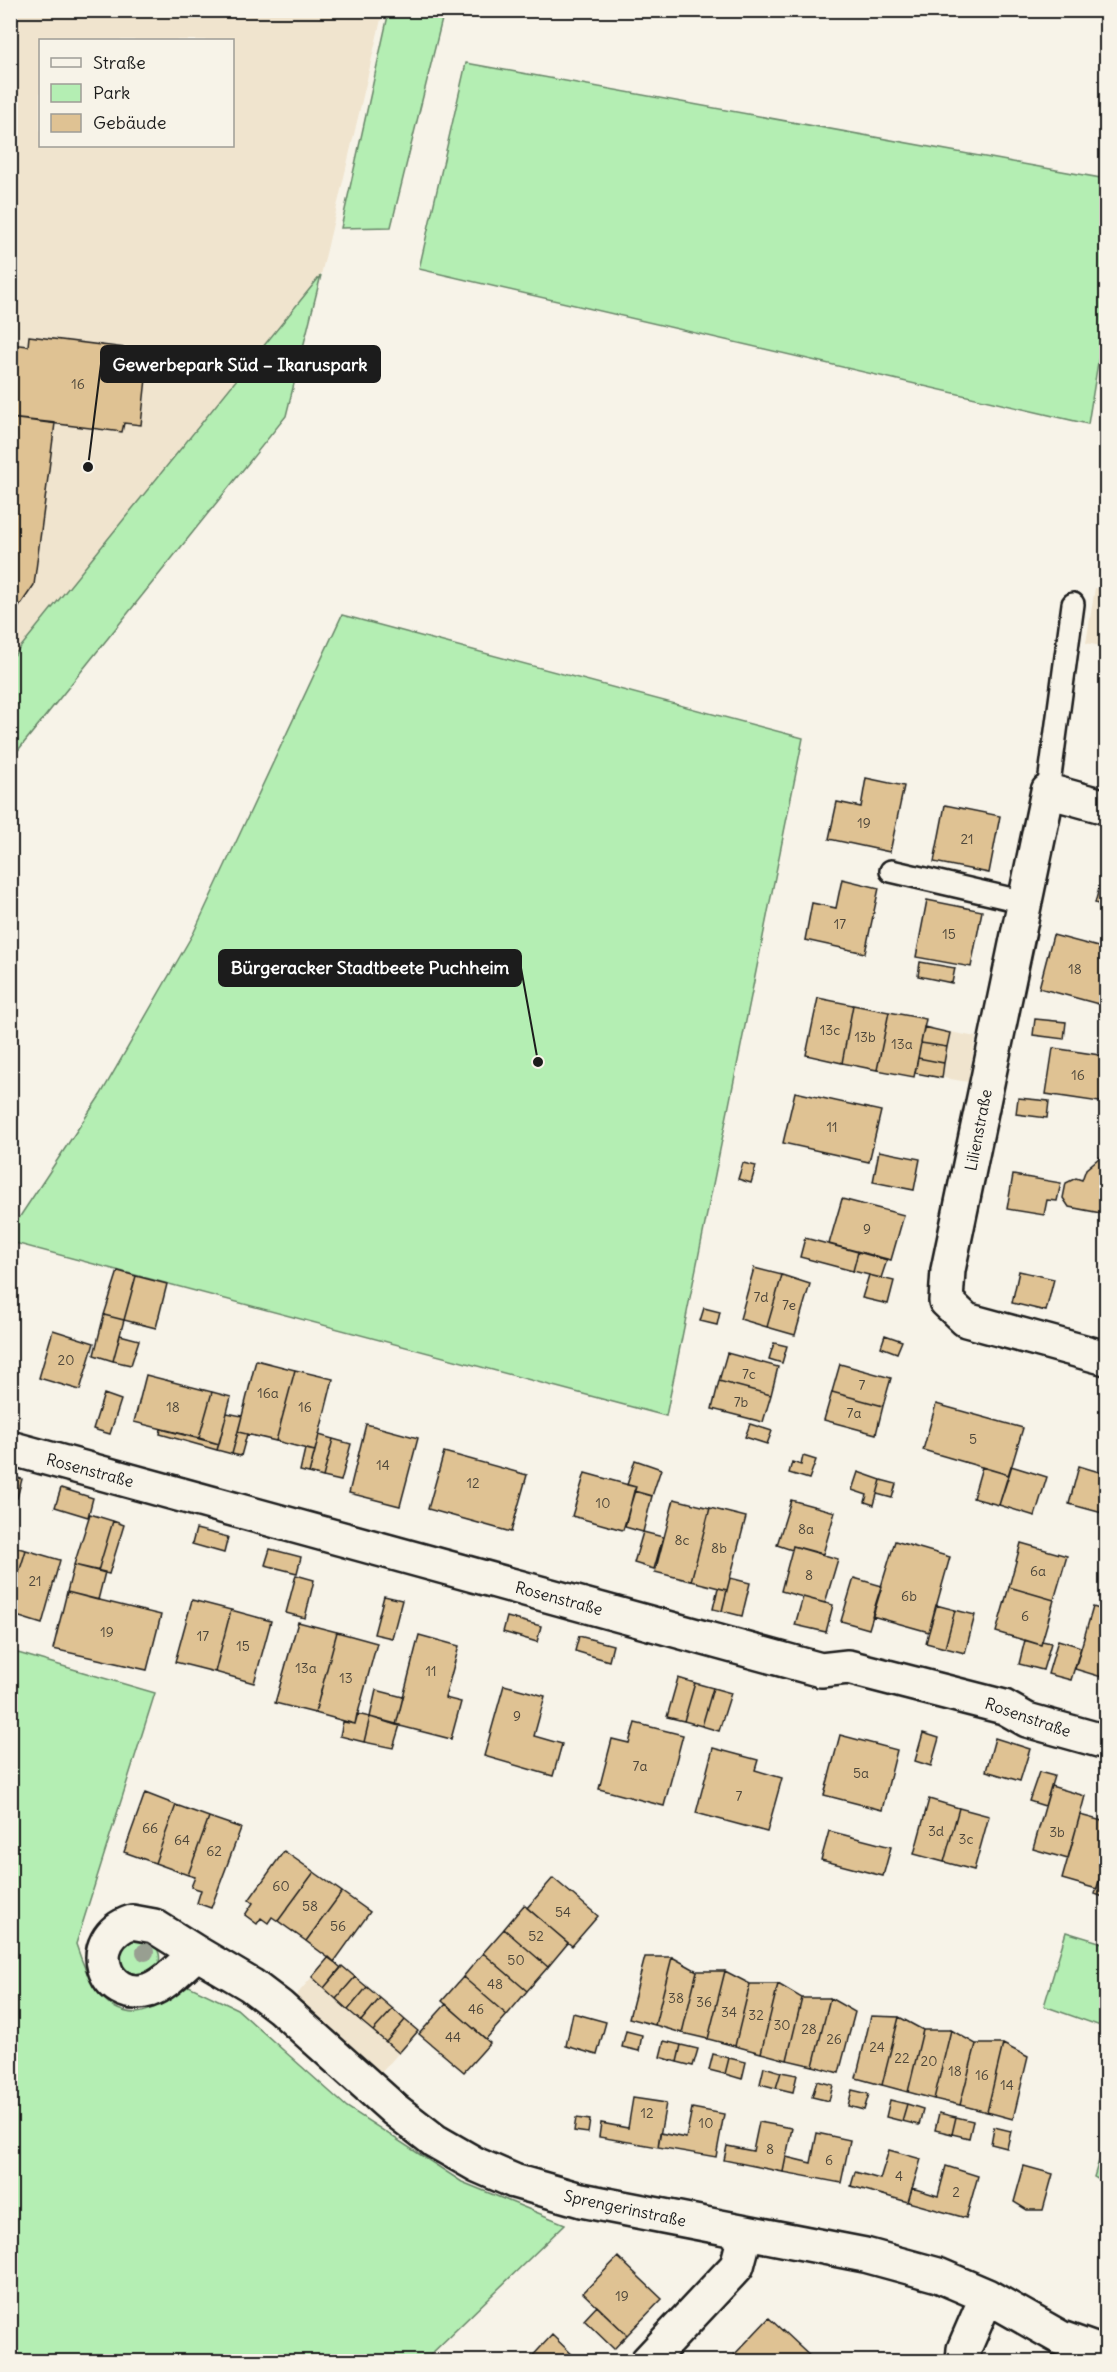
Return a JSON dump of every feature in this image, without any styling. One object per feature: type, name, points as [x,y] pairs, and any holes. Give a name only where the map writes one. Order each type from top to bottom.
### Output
[{"type":"street","points":[[1048,791],[1107,807]]},
{"type":"street","name":"Lilienstraße","points":[[1048,791],[948,1270],[946,1301],[966,1320],[1107,1358]]},
{"type":"street","name":"Rosenstraße","points":[[10,1448],[821,1670],[848,1667],[1004,1707],[1027,1720],[1107,1742]]},
{"type":"street","name":"Sprengerinstraße","points":[[197,1953],[251,1985],[280,2007],[395,2110],[435,2141],[477,2165],[514,2181],[581,2200],[866,2254],[938,2275],[987,2296],[1061,2338],[1107,2354]]},
{"type":"street","points":[[647,2361],[737,2266],[746,2232]]},
{"type":"street","points":[[963,2361],[964,2349],[987,2296]]},
{"type":"lane","points":[[1048,791],[1073,604]]},
{"type":"lane","points":[[891,871],[1025,902]]},
{"type":"shaded area","points":[[11,11],[383,11],[321,275],[11,659]]},
{"type":"shaded area","points":[[1095,588],[1106,590],[1106,647],[1086,643]]},
{"type":"shaded area","points":[[924,1027],[976,1037],[968,1082],[915,1073]]},
{"type":"shaded area","points":[[329,1957],[418,2031],[381,2073],[294,1998]]},
{"type":"green space","points":[[389,11],[444,11],[391,227],[341,228]]},
{"type":"green space","points":[[466,63],[1106,179],[1106,313],[1088,424],[419,269]]},
{"type":"green space","points":[[321,275],[286,416],[11,759],[11,659]]},
{"type":"green space","points":[[342,615],[803,738],[666,1416],[11,1242],[11,1230],[101,1094],[194,932]]},
{"type":"green space","points":[[11,1651],[155,1693],[76,1944],[89,1978],[104,1999],[123,2011],[136,2013],[163,2003],[189,1986],[237,2009],[347,2107],[462,2182],[565,2224],[424,2361],[11,2361]]},
{"type":"green space","points":[[1066,1932],[1106,1944],[1106,2028],[1044,2006]]},
{"type":"green space","points":[[127,1937],[154,1943],[160,1956],[158,1965],[139,1979],[120,1970],[117,1948]]},
{"type":"green space","points":[[1106,2138],[1106,2184],[1094,2177]]},
{"type":"building","points":[[29,336],[149,351],[141,425],[124,423],[122,432],[10,418],[10,344],[28,346]]},
{"type":"building","points":[[10,418],[55,423],[34,585],[10,620]]},
{"type":"building","points":[[1106,709],[1106,740],[1101,739]]},
{"type":"building","points":[[866,778],[904,786],[890,852],[829,839],[837,802],[861,807]]},
{"type":"building","points":[[945,805],[1000,816],[989,873],[934,862]]},
{"type":"building","points":[[1106,863],[1106,907],[1095,903]]},
{"type":"building","points":[[842,879],[879,888],[865,953],[805,940],[812,903],[836,908]]},
{"type":"building","points":[[927,900],[982,911],[971,967],[916,957]]},
{"type":"building","points":[[1053,935],[1106,949],[1106,1006],[1039,988]]},
{"type":"building","points":[[920,962],[955,968],[952,983],[918,976]]},
{"type":"building","points":[[818,998],[853,1005],[842,1063],[806,1055]]},
{"type":"building","points":[[853,1005],[889,1012],[877,1070],[842,1063]]},
{"type":"building","points":[[889,1012],[926,1019],[914,1077],[877,1070]]},
{"type":"building","points":[[1035,1019],[1066,1022],[1064,1039],[1033,1035]]},
{"type":"building","points":[[924,1027],[950,1033],[947,1047],[921,1043]]},
{"type":"building","points":[[921,1043],[947,1047],[944,1063],[918,1058]]},
{"type":"building","points":[[1053,1048],[1106,1056],[1106,1103],[1046,1094]]},
{"type":"building","points":[[918,1058],[944,1063],[942,1078],[915,1073]]},
{"type":"building","points":[[795,1092],[881,1111],[869,1162],[783,1143]]},
{"type":"building","points":[[1018,1098],[1049,1101],[1047,1118],[1016,1114]]},
{"type":"building","points":[[879,1151],[920,1159],[914,1190],[873,1182]]},
{"type":"building","points":[[1106,1152],[1106,1214],[1069,1207],[1063,1198],[1066,1183],[1076,1178],[1082,1180],[1086,1169]]},
{"type":"building","points":[[743,1163],[756,1166],[751,1183],[738,1179]]},
{"type":"building","points":[[1013,1175],[1061,1183],[1057,1201],[1047,1200],[1044,1215],[1007,1209]]},
{"type":"building","points":[[842,1199],[904,1215],[891,1260],[829,1244]]},
{"type":"building","points":[[805,1238],[858,1252],[853,1271],[800,1257]]},
{"type":"building","points":[[858,1252],[887,1260],[881,1278],[853,1271]]},
{"type":"building","points":[[1106,1262],[1106,1287],[1100,1285]]},
{"type":"building","points":[[754,1268],[782,1275],[767,1327],[740,1319]]},
{"type":"building","points":[[118,1271],[136,1276],[124,1320],[104,1315]]},
{"type":"building","points":[[1019,1271],[1054,1279],[1046,1311],[1012,1303]]},
{"type":"building","points":[[782,1275],[810,1284],[795,1335],[767,1327]]},
{"type":"building","points":[[869,1275],[894,1281],[888,1304],[862,1298]]},
{"type":"building","points":[[136,1276],[167,1284],[156,1328],[124,1320]]},
{"type":"building","points":[[704,1308],[720,1312],[717,1325],[700,1321]]},
{"type":"building","points":[[104,1315],[124,1320],[113,1361],[94,1355]]},
{"type":"building","points":[[53,1330],[94,1343],[80,1390],[39,1378]]},
{"type":"building","points":[[120,1335],[139,1340],[131,1365],[113,1361]]},
{"type":"building","points":[[885,1335],[902,1341],[897,1353],[881,1347]]},
{"type":"building","points":[[774,1343],[787,1346],[782,1363],[769,1359]]},
{"type":"building","points":[[727,1353],[778,1367],[771,1395],[719,1381]]},
{"type":"building","points":[[256,1360],[295,1370],[276,1441],[238,1432]]},
{"type":"building","points":[[840,1364],[891,1378],[883,1406],[832,1392]]},
{"type":"building","points":[[295,1370],[333,1379],[315,1451],[276,1441]]},
{"type":"building","points":[[146,1375],[212,1392],[199,1438],[134,1422]]},
{"type":"building","points":[[719,1381],[771,1395],[763,1422],[712,1409]]},
{"type":"building","points":[[212,1392],[231,1397],[219,1444],[199,1438]]},
{"type":"building","points":[[832,1392],[883,1406],[876,1434],[824,1420]]},
{"type":"building","points":[[104,1394],[121,1400],[110,1434],[93,1429]]},
{"type":"building","points":[[936,1404],[1023,1428],[1009,1475],[923,1450]]},
{"type":"building","points":[[227,1413],[242,1416],[232,1454],[217,1450]]},
{"type":"building","points":[[366,1424],[418,1438],[400,1506],[349,1493]]},
{"type":"building","points":[[750,1424],[772,1431],[767,1444],[745,1437]]},
{"type":"building","points":[[161,1429],[219,1444],[217,1450],[160,1434]]},
{"type":"building","points":[[238,1432],[247,1434],[241,1456],[232,1454]]},
{"type":"building","points":[[319,1435],[333,1439],[323,1477],[309,1473]]},
{"type":"building","points":[[333,1439],[351,1444],[341,1481],[323,1477]]},
{"type":"building","points":[[305,1449],[315,1451],[309,1473],[300,1471]]},
{"type":"building","points":[[444,1452],[527,1475],[511,1532],[428,1509]]},
{"type":"building","points":[[803,1456],[816,1460],[809,1479],[789,1473],[792,1462],[801,1465]]},
{"type":"building","points":[[635,1460],[661,1469],[652,1496],[634,1491],[636,1487],[627,1485]]},
{"type":"building","points":[[1011,1466],[1047,1477],[1035,1516],[999,1505]]},
{"type":"building","points":[[1079,1466],[1106,1474],[1106,1514],[1069,1504]]},
{"type":"building","points":[[982,1467],[1009,1475],[999,1505],[973,1498]]},
{"type":"building","points":[[858,1472],[881,1480],[874,1505],[865,1502],[867,1495],[852,1490]]},
{"type":"building","points":[[585,1473],[636,1487],[623,1530],[572,1516]]},
{"type":"building","points":[[10,1476],[22,1479],[17,1498],[10,1496]]},
{"type":"building","points":[[881,1480],[896,1484],[892,1498],[877,1494]]},
{"type":"building","points":[[61,1488],[93,1498],[88,1517],[55,1507]]},
{"type":"building","points":[[634,1491],[652,1496],[643,1532],[625,1527]]},
{"type":"building","points":[[674,1499],[710,1508],[691,1581],[655,1572]]},
{"type":"building","points":[[791,1500],[835,1512],[823,1554],[793,1546],[792,1550],[777,1545]]},
{"type":"building","points":[[710,1508],[746,1517],[727,1590],[691,1581]]},
{"type":"building","points":[[90,1514],[113,1521],[98,1571],[74,1565]]},
{"type":"building","points":[[113,1521],[124,1525],[109,1574],[98,1571]]},
{"type":"building","points":[[196,1529],[228,1537],[224,1553],[192,1544]]},
{"type":"building","points":[[643,1532],[663,1537],[654,1569],[634,1563]]},
{"type":"building","points":[[895,1541],[950,1557],[929,1632],[872,1616]]},
{"type":"building","points":[[1021,1543],[1067,1556],[1054,1600],[1009,1587]]},
{"type":"building","points":[[10,1546],[26,1550],[10,1602]]},
{"type":"building","points":[[793,1546],[838,1559],[825,1603],[781,1591]]},
{"type":"building","points":[[270,1549],[301,1557],[297,1573],[265,1565]]},
{"type":"building","points":[[26,1550],[60,1560],[42,1624],[10,1614],[10,1602]]},
{"type":"building","points":[[74,1565],[105,1572],[98,1600],[67,1592]]},
{"type":"building","points":[[296,1575],[314,1580],[305,1618],[286,1613]]},
{"type":"building","points":[[730,1578],[750,1583],[742,1616],[722,1611]]},
{"type":"building","points":[[854,1578],[882,1586],[869,1629],[841,1621]]},
{"type":"building","points":[[1009,1587],[1054,1600],[1041,1645],[996,1632]]},
{"type":"building","points":[[718,1588],[727,1590],[722,1611],[713,1609]]},
{"type":"building","points":[[67,1592],[161,1615],[147,1670],[53,1649]]},
{"type":"building","points":[[384,1596],[402,1600],[392,1638],[374,1634]]},
{"type":"building","points":[[803,1597],[833,1605],[826,1632],[795,1625]]},
{"type":"building","points":[[192,1600],[231,1610],[215,1672],[175,1662]]},
{"type":"building","points":[[936,1605],[955,1610],[945,1648],[926,1643]]},
{"type":"building","points":[[1093,1607],[1106,1611],[1105,1678],[1075,1669]]},
{"type":"building","points":[[231,1610],[271,1621],[254,1683],[215,1672]]},
{"type":"building","points":[[955,1610],[975,1615],[965,1653],[945,1648]]},
{"type":"building","points":[[507,1617],[541,1626],[537,1642],[503,1632]]},
{"type":"building","points":[[298,1622],[337,1632],[315,1713],[275,1703]]},
{"type":"building","points":[[337,1632],[377,1643],[355,1724],[315,1713]]},
{"type":"building","points":[[419,1635],[459,1646],[445,1698],[461,1702],[451,1739],[396,1725]]},
{"type":"building","points":[[579,1636],[613,1645],[609,1661],[575,1651]]},
{"type":"building","points":[[1025,1640],[1041,1645],[1042,1641],[1051,1643],[1043,1670],[1019,1664]]},
{"type":"building","points":[[1058,1640],[1081,1647],[1071,1680],[1048,1674]]},
{"type":"building","points":[[678,1678],[695,1683],[684,1721],[667,1717]]},
{"type":"building","points":[[695,1683],[713,1688],[702,1726],[684,1721]]},
{"type":"building","points":[[504,1685],[545,1696],[534,1736],[562,1744],[553,1776],[484,1756]]},
{"type":"building","points":[[713,1688],[731,1693],[719,1731],[702,1726]]},
{"type":"building","points":[[376,1690],[403,1697],[396,1725],[370,1717]]},
{"type":"building","points":[[357,1714],[370,1717],[364,1742],[340,1736],[343,1722],[355,1724]]},
{"type":"building","points":[[370,1717],[400,1725],[393,1748],[364,1742]]},
{"type":"building","points":[[635,1723],[683,1735],[664,1806],[599,1789],[612,1739],[629,1743]]},
{"type":"building","points":[[923,1733],[939,1738],[931,1766],[915,1761]]},
{"type":"building","points":[[840,1735],[897,1750],[882,1810],[824,1795]]},
{"type":"building","points":[[995,1738],[1030,1749],[1020,1781],[986,1771]]},
{"type":"building","points":[[713,1748],[758,1760],[755,1770],[782,1778],[767,1832],[696,1813]]},
{"type":"building","points":[[1039,1772],[1054,1776],[1045,1806],[1029,1801]]},
{"type":"building","points":[[1051,1786],[1085,1796],[1068,1859],[1033,1849]]},
{"type":"building","points":[[145,1793],[176,1805],[155,1863],[124,1852]]},
{"type":"building","points":[[929,1799],[959,1808],[944,1862],[914,1854]]},
{"type":"building","points":[[176,1805],[209,1817],[188,1875],[155,1863]]},
{"type":"building","points":[[959,1808],[989,1816],[974,1870],[944,1862]]},
{"type":"building","points":[[1080,1815],[1106,1822],[1106,1857],[1097,1889],[1062,1879]]},
{"type":"building","points":[[209,1817],[241,1828],[211,1908],[197,1903],[201,1890],[191,1887],[195,1877],[188,1875]]},
{"type":"building","points":[[829,1831],[891,1847],[883,1876],[821,1860]]},
{"type":"building","points":[[284,1851],[314,1872],[278,1921],[272,1917],[268,1923],[261,1918],[257,1924],[245,1915],[253,1903],[249,1900]]},
{"type":"building","points":[[1106,1857],[1106,1898],[1095,1894]]},
{"type":"building","points":[[314,1872],[342,1892],[306,1941],[278,1921]]},
{"type":"building","points":[[553,1878],[598,1916],[572,1946],[527,1908]]},
{"type":"building","points":[[342,1892],[370,1912],[334,1962],[306,1941]]},
{"type":"building","points":[[524,1905],[568,1943],[548,1967],[504,1929]]},
{"type":"building","points":[[504,1929],[548,1967],[527,1991],[483,1953]]},
{"type":"building","points":[[483,1953],[527,1991],[507,2015],[463,1977]]},
{"type":"building","points":[[329,1957],[341,1968],[324,1988],[312,1977]]},
{"type":"building","points":[[645,1957],[672,1957],[655,2025],[629,2018]]},
{"type":"building","points":[[672,1957],[697,1971],[682,2033],[655,2025]]},
{"type":"building","points":[[342,1966],[355,1977],[336,1999],[324,1988]]},
{"type":"building","points":[[697,1971],[725,1971],[708,2039],[682,2033]]},
{"type":"building","points":[[725,1971],[750,1984],[735,2046],[708,2039]]},
{"type":"building","points":[[355,1977],[367,1987],[348,2010],[336,1999]]},
{"type":"building","points":[[463,1977],[507,2015],[486,2039],[442,2001]]},
{"type":"building","points":[[750,1984],[778,1984],[761,2053],[735,2046]]},
{"type":"building","points":[[778,1984],[802,1998],[787,2060],[761,2053]]},
{"type":"building","points":[[367,1987],[380,1998],[361,2021],[348,2010]]},
{"type":"building","points":[[380,1998],[393,2009],[373,2031],[361,2021]]},
{"type":"building","points":[[802,1998],[830,1998],[813,2066],[787,2060]]},
{"type":"building","points":[[830,1998],[855,2012],[839,2073],[813,2066]]},
{"type":"building","points":[[446,2004],[490,2043],[464,2072],[419,2034]]},
{"type":"building","points":[[393,2009],[405,2020],[386,2042],[373,2031]]},
{"type":"building","points":[[573,2013],[606,2022],[597,2055],[566,2046]]},
{"type":"building","points":[[871,2016],[899,2017],[882,2085],[856,2078]]},
{"type":"building","points":[[899,2017],[923,2030],[908,2092],[882,2085]]},
{"type":"building","points":[[405,2020],[418,2031],[399,2053],[386,2042]]},
{"type":"building","points":[[923,2030],[951,2030],[934,2099],[908,2092]]},
{"type":"building","points":[[951,2030],[976,2044],[960,2105],[934,2099]]},
{"type":"building","points":[[626,2031],[642,2035],[639,2051],[622,2047]]},
{"type":"building","points":[[664,2041],[681,2045],[677,2062],[660,2057]]},
{"type":"building","points":[[976,2044],[1003,2044],[987,2112],[960,2105]]},
{"type":"building","points":[[1003,2044],[1028,2057],[1013,2119],[987,2112]]},
{"type":"building","points":[[681,2045],[698,2049],[693,2066],[677,2062]]},
{"type":"building","points":[[713,2054],[729,2058],[725,2074],[709,2070]]},
{"type":"building","points":[[729,2058],[746,2062],[742,2079],[725,2074]]},
{"type":"building","points":[[764,2067],[781,2072],[776,2088],[760,2084]]},
{"type":"building","points":[[781,2072],[797,2075],[793,2092],[776,2088]]},
{"type":"building","points":[[817,2081],[833,2085],[829,2101],[812,2097]]},
{"type":"building","points":[[852,2090],[869,2094],[864,2110],[848,2106]]},
{"type":"building","points":[[633,2098],[666,2103],[658,2147],[599,2137],[601,2123],[628,2128]]},
{"type":"building","points":[[890,2100],[907,2104],[902,2121],[886,2117]]},
{"type":"building","points":[[907,2104],[923,2109],[919,2125],[902,2121]]},
{"type":"building","points":[[692,2108],[724,2114],[716,2157],[658,2147],[660,2133],[686,2138]]},
{"type":"building","points":[[939,2113],[956,2117],[952,2134],[935,2130]]},
{"type":"building","points":[[956,2117],[973,2121],[969,2138],[952,2134]]},
{"type":"building","points":[[576,2118],[590,2120],[588,2133],[574,2131]]},
{"type":"building","points":[[759,2122],[792,2128],[783,2172],[724,2160],[727,2146],[753,2151]]},
{"type":"building","points":[[994,2127],[1011,2131],[1007,2148],[991,2144]]},
{"type":"building","points":[[817,2133],[850,2140],[841,2183],[783,2172],[786,2157],[811,2163]]},
{"type":"building","points":[[889,2150],[921,2159],[908,2202],[851,2186],[855,2172],[880,2179]]},
{"type":"building","points":[[946,2166],[978,2176],[966,2218],[908,2202],[912,2188],[938,2196]]},
{"type":"building","points":[[1024,2166],[1053,2174],[1043,2210],[1027,2210],[1014,2202]]},
{"type":"building","points":[[618,2257],[662,2299],[627,2335],[583,2293]]},
{"type":"building","points":[[597,2306],[627,2335],[614,2349],[584,2320]]},
{"type":"building","points":[[769,2318],[815,2362],[741,2362],[734,2355]]},
{"type":"building","points":[[552,2335],[580,2362],[527,2362]]},
{"type":"place","name":"Gewerbepark Süd – Ikaruspark","points":[[88,467]]},
{"type":"place","name":"Bürgeracker Stadtbeete Puchheim","points":[[538,1062]]}]
